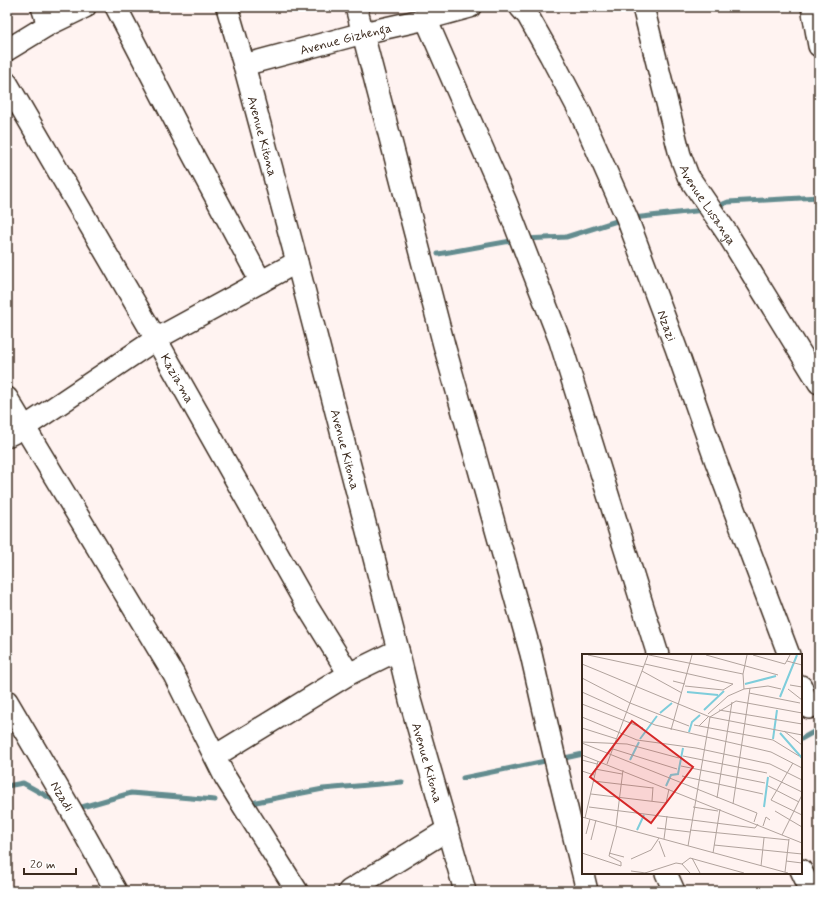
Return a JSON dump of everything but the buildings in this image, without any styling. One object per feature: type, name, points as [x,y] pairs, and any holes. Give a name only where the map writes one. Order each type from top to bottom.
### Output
[{"type":"street","points":[[7,50],[45,16],[85,7]]},
{"type":"street","points":[[116,7],[261,282]]},
{"type":"street","name":"Avenue Kitona","points":[[227,7],[297,262],[410,700],[465,891]]},
{"type":"street","points":[[356,7],[444,345],[531,654],[582,871]]},
{"type":"street","name":"Avenue Gizhenga","points":[[244,65],[363,33],[426,19],[470,7]]},
{"type":"street","name":"Nzazi","points":[[520,7],[528,16],[576,106],[627,218],[676,348],[715,459],[789,654]]},
{"type":"street","name":"Avenue Lusanga","points":[[643,7],[680,155],[688,176],[727,233],[819,383]]},
{"type":"street","points":[[812,7],[819,46]]},
{"type":"street","points":[[426,19],[506,202],[560,341],[658,654]]},
{"type":"street","name":"Kaziama","points":[[7,83],[156,339],[307,606],[349,674]]},
{"type":"street","points":[[16,431],[156,339],[297,262]]},
{"type":"street","points":[[7,398],[16,431],[174,675],[225,777],[297,891]]},
{"type":"street","points":[[215,756],[349,674],[398,650]]},
{"type":"street","points":[[802,689],[809,708]]},
{"type":"street","name":"Nzadi","points":[[7,702],[68,804],[116,891]]},
{"type":"street","points":[[349,891],[447,830]]},
{"type":"street","points":[[802,872],[811,891]]},
{"type":"street","points":[[583,874],[587,891]]},
{"type":"street","points":[[666,874],[674,891]]},
{"type":"waterway","points":[[716,207],[728,202],[819,197]]},
{"type":"waterway","points":[[633,218],[704,210]]},
{"type":"waterway","points":[[525,239],[566,237],[623,219]]},
{"type":"waterway","points":[[438,254],[516,240]]},
{"type":"waterway","points":[[802,738],[819,729]]},
{"type":"waterway","points":[[560,759],[582,754]]},
{"type":"waterway","points":[[463,778],[550,760]]},
{"type":"waterway","points":[[256,802],[323,789],[402,782]]},
{"type":"waterway","points":[[7,786],[23,783],[59,803]]},
{"type":"waterway","points":[[75,809],[131,793],[215,800]]}]
